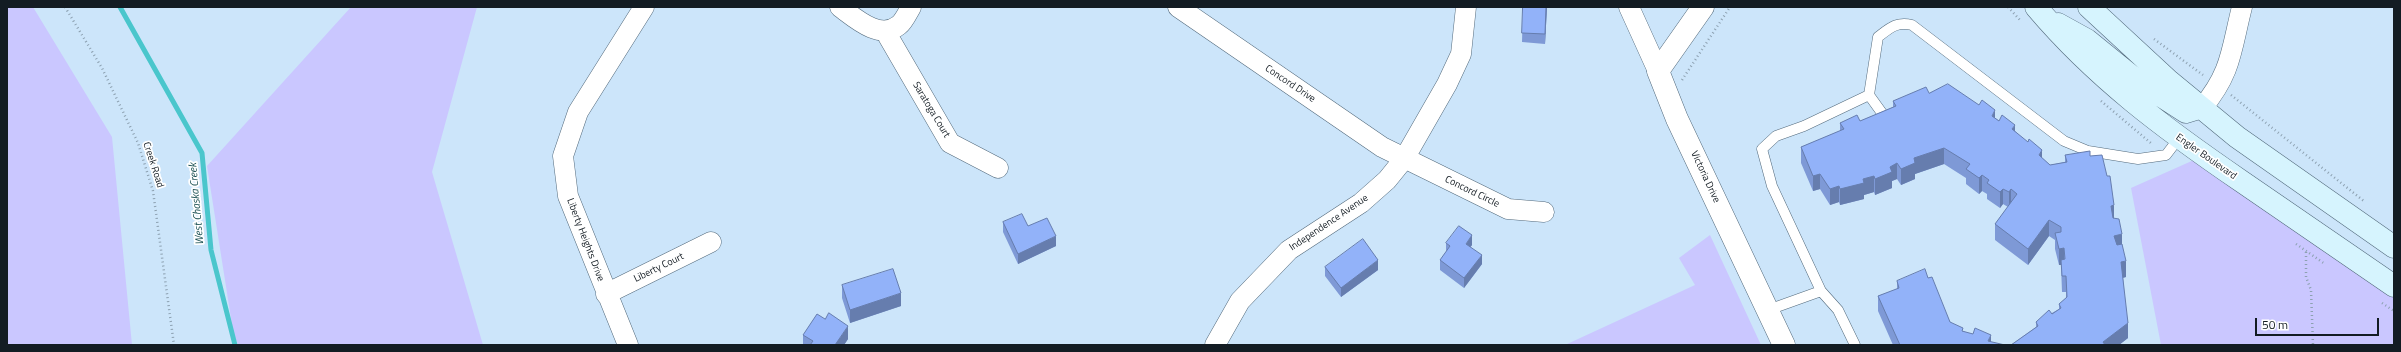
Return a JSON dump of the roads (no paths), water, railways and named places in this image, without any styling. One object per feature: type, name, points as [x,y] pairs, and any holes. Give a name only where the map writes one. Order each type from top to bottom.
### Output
[{"type":"main road","points":[[2090,7],[2134,49],[2237,136],[2394,247]]},
{"type":"main road","points":[[2040,11],[2087,40],[2135,79],[2186,112],[2202,108]]},
{"type":"main road","name":"Engler Boulevard","points":[[2040,11],[2076,52],[2121,92],[2179,138],[2394,286]]},
{"type":"street","name":"Liberty Heights Drive","points":[[628,345],[606,294],[568,196],[563,156],[578,112],[644,7]]},
{"type":"street","points":[[840,7],[868,27],[885,31],[898,25],[911,7]]},
{"type":"street","name":"Concord Drive","points":[[1178,7],[1382,147],[1404,158]]},
{"type":"street","name":"Independence Avenue","points":[[1215,345],[1240,301],[1283,255],[1362,203],[1387,180],[1404,158],[1447,84],[1461,54],[1466,7]]},
{"type":"street","name":"Victoria Drive","points":[[1629,7],[1658,71],[1677,119],[1784,345]]},
{"type":"street","points":[[1658,71],[1703,7]]},
{"type":"street","points":[[2202,108],[2219,86],[2233,52],[2242,7]]},
{"type":"street","name":"Saratoga Court","points":[[885,31],[950,143],[998,168]]},
{"type":"street","name":"Concord Circle","points":[[1404,158],[1508,210],[1544,212]]},
{"type":"street","name":"Liberty Court","points":[[606,294],[711,242]]},
{"type":"lane","points":[[1886,120],[1882,111],[1869,95],[1878,37],[1893,25],[1902,22],[1912,25],[2064,141],[2088,151],[2138,159],[2166,155],[2179,138]]},
{"type":"lane","points":[[1855,345],[1838,310],[1821,291],[1772,186],[1762,149],[1776,136],[1804,126],[1869,95]]},
{"type":"lane","points":[[1768,310],[1821,291]]},
{"type":"waterway","name":"West Chaska Creek","points":[[120,7],[202,153],[211,250],[235,345]]}]
